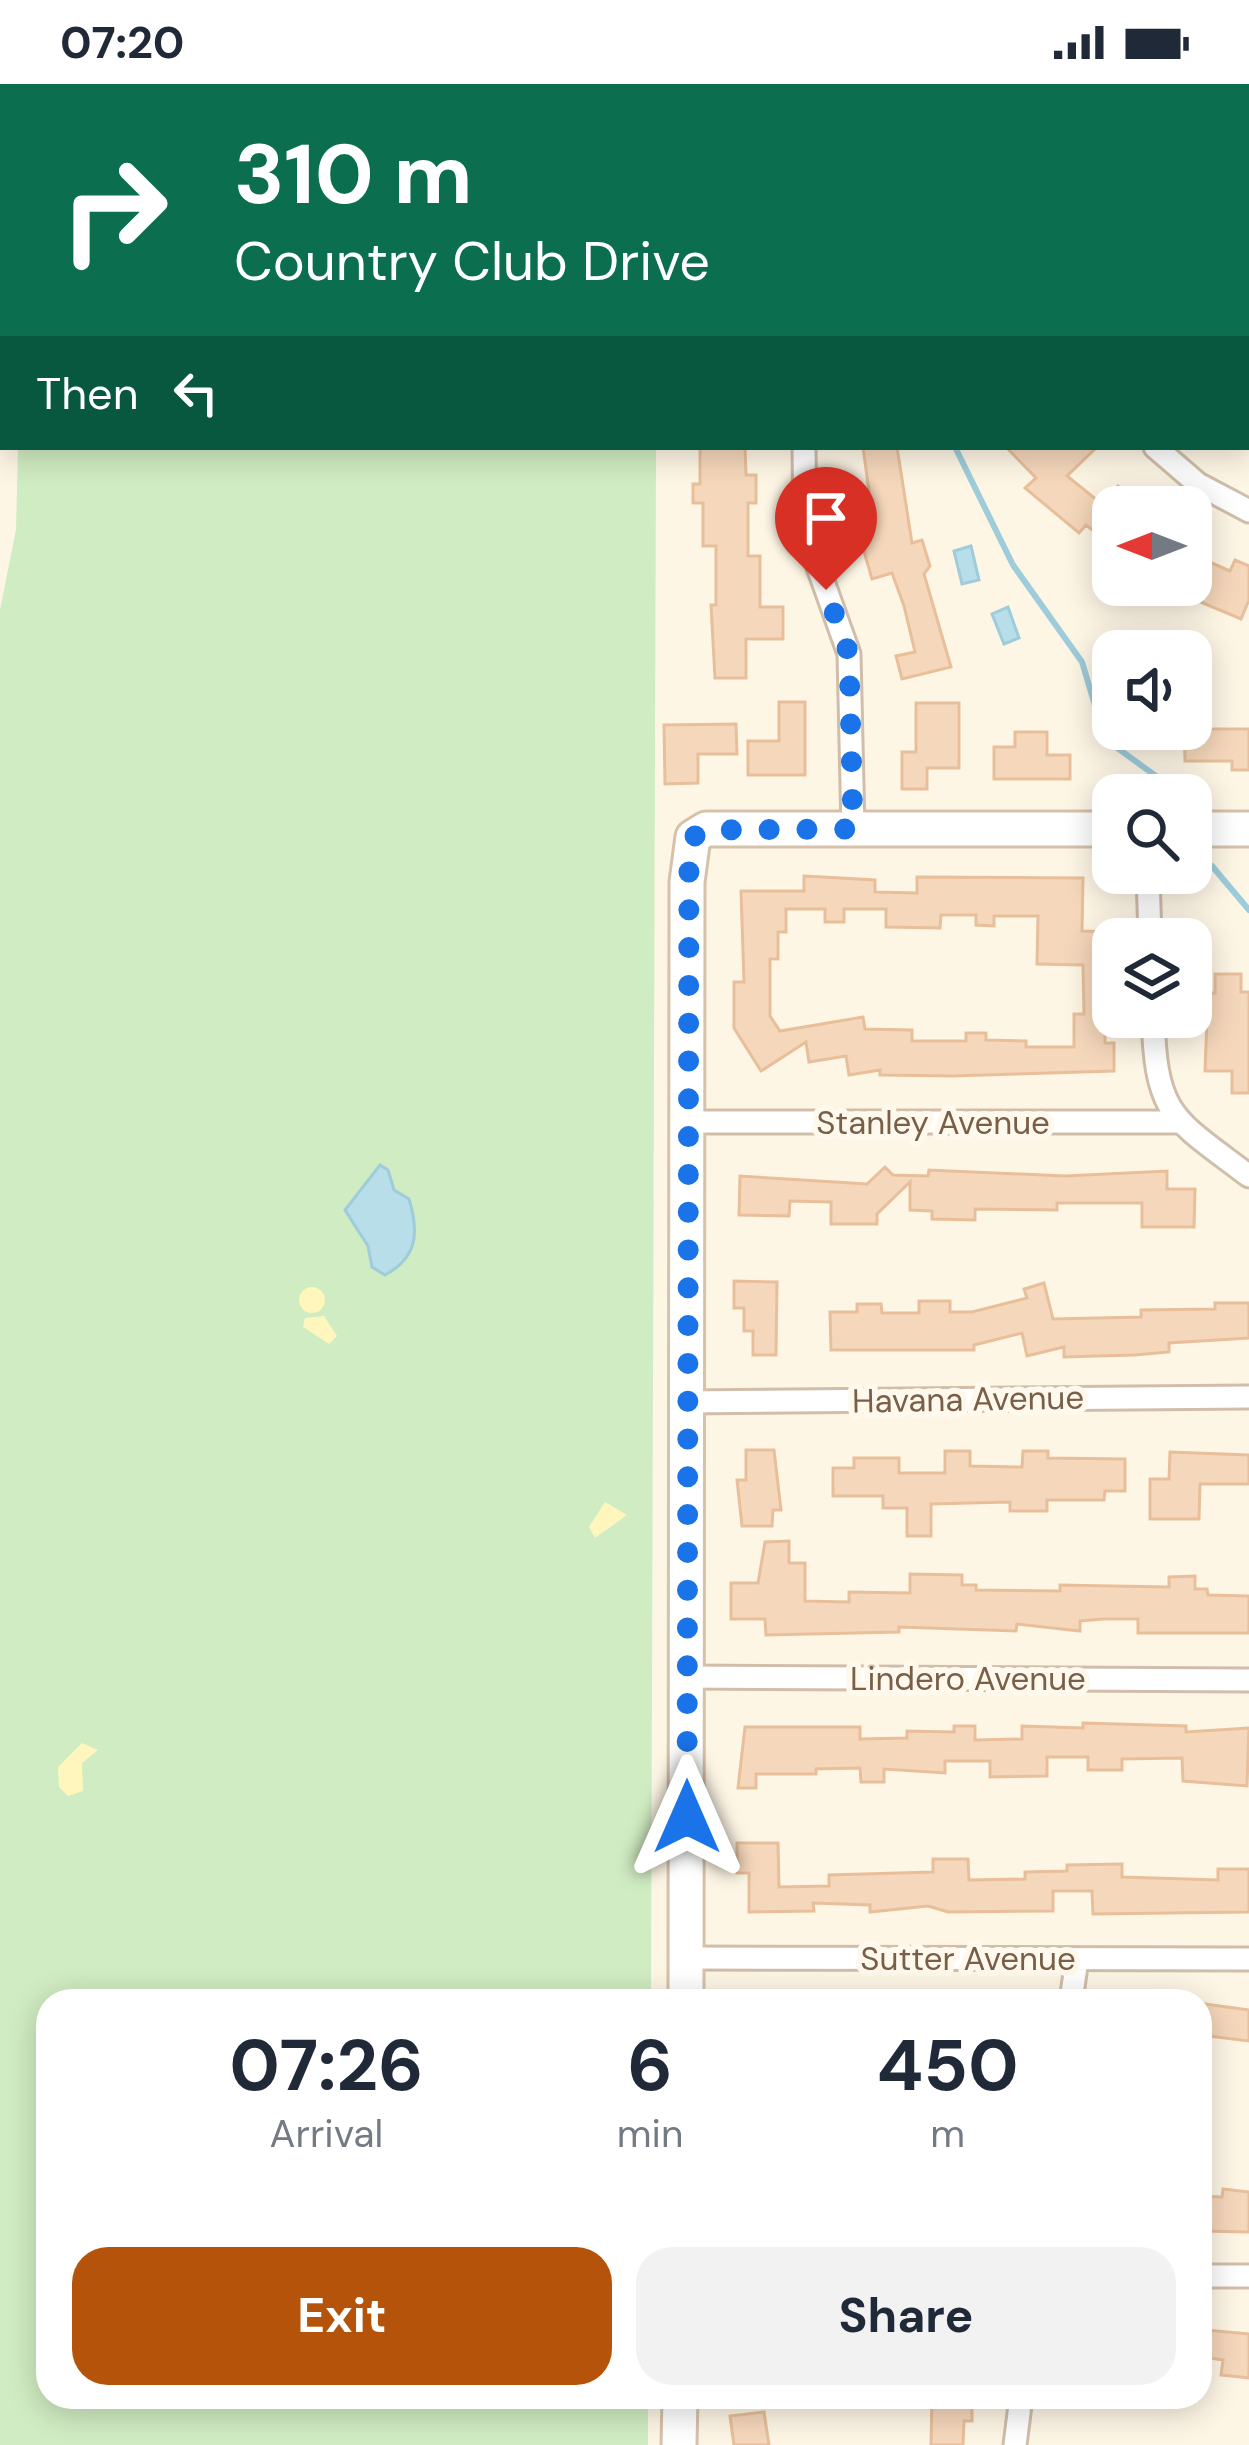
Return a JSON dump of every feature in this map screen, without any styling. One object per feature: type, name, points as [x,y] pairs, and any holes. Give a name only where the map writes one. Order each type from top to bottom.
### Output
[{"type":"street","points":[[804,450],[806,531],[849,654],[853,829]]},
{"type":"street","points":[[1158,450],[1198,484],[1249,511]]},
{"type":"street","points":[[686,1989],[687,882],[693,837],[706,830],[1092,829]]},
{"type":"street","points":[[1212,829],[1249,829]]},
{"type":"street","points":[[1154,1038],[1157,1085],[1178,1122],[1249,1176]]},
{"type":"street","name":"Stanley Avenue","points":[[687,1122],[1178,1122]]},
{"type":"street","name":"Havana Avenue","points":[[687,1402],[1249,1396]]},
{"type":"street","name":"Lindero Avenue","points":[[687,1677],[1249,1680]]},
{"type":"street","name":"Sutter Avenue","points":[[687,1958],[1249,1959]]},
{"type":"street","points":[[1073,1989],[1077,1959]]},
{"type":"street","points":[[1212,2276],[1249,2276]]},
{"type":"street","points":[[679,2445],[680,2409]]},
{"type":"street","points":[[1015,2445],[1020,2409]]},
{"type":"green space","points":[[18,450],[656,450],[651,1989],[36,1989],[36,2409],[648,2409],[648,2445],[0,2445],[0,610],[16,530]]},
{"type":"sand","points":[[312,1287],[325,1300],[312,1313],[299,1300]]},
{"type":"sand","points":[[324,1316],[337,1336],[329,1344],[303,1327],[305,1318]]},
{"type":"sand","points":[[605,1502],[627,1515],[595,1538],[589,1527]]},
{"type":"sand","points":[[82,1743],[98,1750],[82,1763],[83,1791],[68,1796],[59,1787],[58,1767]]},
{"type":"water","points":[[971,546],[979,580],[962,584],[954,551]]},
{"type":"water","points":[[1008,607],[1019,638],[1004,644],[992,614]]},
{"type":"water","points":[[380,1165],[388,1170],[394,1190],[409,1199],[415,1233],[410,1252],[385,1275],[372,1267],[368,1246],[345,1210]]},
{"type":"building","points":[[700,450],[745,450],[746,475],[756,475],[756,503],[748,503],[748,556],[760,556],[760,607],[783,607],[783,639],[746,639],[746,678],[715,678],[711,605],[716,605],[716,546],[703,546],[703,503],[693,503],[693,484],[700,484]]},
{"type":"building","points":[[863,450],[897,450],[912,543],[922,540],[930,566],[924,574],[951,667],[902,679],[896,656],[915,652],[904,606],[892,573],[872,579],[859,534],[854,535],[850,509],[871,506]]},
{"type":"building","points":[[1009,450],[1094,450],[1067,476],[1092,496],[1092,530],[1086,525],[1079,533],[1025,488],[1036,478]]},
{"type":"building","points":[[1235,560],[1249,566],[1249,600],[1241,619],[1210,606],[1212,563],[1230,571]]},
{"type":"building","points":[[779,702],[805,702],[805,775],[748,775],[748,741],[779,741]]},
{"type":"building","points":[[916,703],[959,703],[959,768],[927,768],[927,789],[902,789],[902,752],[916,752]]},
{"type":"building","points":[[736,724],[737,754],[698,754],[698,783],[665,784],[664,725]]},
{"type":"building","points":[[1212,729],[1249,729],[1249,770],[1232,770],[1232,761],[1185,761],[1185,750],[1212,750]]},
{"type":"building","points":[[1015,732],[1047,732],[1047,755],[1070,755],[1070,779],[994,779],[994,747],[1015,747]]},
{"type":"building","points":[[804,876],[875,880],[875,892],[917,893],[917,877],[1083,878],[1082,931],[1092,931],[1092,1038],[1114,1043],[1114,1071],[952,1076],[880,1075],[880,1070],[849,1075],[846,1056],[809,1062],[806,1042],[761,1071],[734,1028],[734,982],[744,982],[741,891],[804,891]],"holes":[[[786,909],[825,909],[825,922],[844,922],[844,909],[886,909],[886,927],[940,928],[941,915],[976,915],[976,925],[994,926],[994,916],[1038,916],[1037,964],[1083,965],[1084,1014],[1074,1014],[1074,1047],[1026,1047],[1026,1041],[986,1040],[986,1033],[966,1033],[966,1041],[912,1041],[912,1030],[865,1029],[863,1017],[780,1031],[770,1016],[770,959],[778,959],[778,932],[786,932]]]},
{"type":"building","points":[[1215,974],[1241,974],[1241,992],[1249,992],[1249,1093],[1232,1093],[1232,1071],[1205,1071]]},
{"type":"building","points":[[885,1167],[893,1175],[928,1176],[929,1170],[1065,1176],[1167,1171],[1167,1189],[1195,1189],[1194,1227],[1142,1227],[1142,1203],[1057,1203],[1057,1210],[975,1209],[975,1220],[932,1219],[932,1211],[910,1210],[910,1182],[877,1214],[877,1224],[831,1224],[831,1202],[790,1201],[789,1216],[739,1215],[740,1176],[867,1184]]},
{"type":"building","points":[[734,1281],[777,1282],[776,1355],[753,1355],[753,1331],[744,1331],[744,1308],[734,1308]]},
{"type":"building","points":[[1044,1283],[1053,1319],[1141,1317],[1141,1310],[1215,1309],[1215,1303],[1249,1303],[1249,1338],[1169,1343],[1169,1352],[1135,1355],[1064,1357],[1064,1347],[1027,1356],[1022,1333],[974,1345],[974,1350],[831,1350],[830,1312],[857,1312],[857,1304],[881,1304],[882,1313],[919,1313],[919,1301],[950,1301],[950,1312],[972,1312],[1027,1298],[1024,1289]]},
{"type":"building","points":[[746,1450],[774,1450],[781,1510],[773,1510],[772,1526],[742,1526],[737,1480],[746,1480]]},
{"type":"building","points":[[945,1451],[970,1451],[970,1466],[1022,1467],[1023,1451],[1048,1451],[1048,1458],[1125,1459],[1125,1491],[1105,1491],[1104,1500],[1047,1500],[1047,1511],[1010,1511],[1010,1502],[931,1504],[931,1536],[907,1536],[907,1508],[883,1508],[883,1496],[833,1496],[833,1468],[854,1468],[854,1458],[899,1458],[899,1473],[945,1473]]},
{"type":"building","points":[[1170,1452],[1249,1455],[1249,1484],[1200,1484],[1199,1519],[1150,1519],[1150,1479],[1169,1479]]},
{"type":"building","points":[[789,1541],[789,1563],[805,1563],[805,1601],[849,1602],[849,1592],[910,1593],[910,1574],[962,1575],[962,1585],[976,1585],[976,1590],[1060,1591],[1060,1585],[1169,1587],[1169,1577],[1195,1576],[1195,1589],[1207,1589],[1208,1595],[1249,1596],[1249,1633],[1138,1633],[1138,1619],[1103,1619],[1080,1621],[1080,1631],[1017,1624],[1016,1631],[899,1627],[899,1632],[766,1635],[765,1619],[731,1619],[731,1583],[758,1583],[765,1542]]},
{"type":"building","points":[[1083,1723],[1186,1726],[1186,1732],[1249,1728],[1247,1786],[1183,1781],[1182,1758],[1122,1759],[1122,1770],[1088,1770],[1088,1757],[1047,1757],[1047,1776],[990,1777],[990,1761],[945,1761],[945,1773],[884,1769],[884,1782],[861,1782],[860,1768],[816,1769],[816,1774],[756,1774],[756,1788],[738,1788],[745,1727],[860,1727],[860,1739],[907,1738],[907,1731],[954,1732],[954,1726],[975,1726],[975,1740],[1022,1739],[1022,1726],[1083,1728]]},
{"type":"building","points":[[737,1843],[778,1843],[779,1887],[829,1886],[829,1875],[933,1872],[933,1859],[968,1859],[969,1880],[1025,1879],[1025,1872],[1067,1871],[1067,1865],[1122,1864],[1122,1877],[1218,1880],[1218,1869],[1249,1869],[1249,1912],[1093,1914],[1092,1891],[1053,1891],[1053,1911],[948,1912],[928,1906],[870,1912],[870,1905],[813,1903],[814,1911],[749,1912],[749,1873],[737,1873]]},
{"type":"building","points":[[1212,2005],[1249,2010],[1249,2041],[1212,2036]]},
{"type":"building","points":[[1223,2189],[1249,2192],[1249,2232],[1212,2231],[1212,2197],[1222,2197]]},
{"type":"building","points":[[1212,2331],[1249,2334],[1249,2378],[1221,2375],[1223,2360],[1212,2358]]},
{"type":"building","points":[[932,2409],[972,2409],[972,2421],[964,2421],[963,2445],[931,2445]]},
{"type":"building","points":[[764,2412],[769,2445],[734,2445],[730,2416]]},
{"type":"waterway","points":[[956,450],[1013,565],[1082,662],[1105,739],[1153,774]]},
{"type":"waterway","points":[[1212,866],[1249,910]]},
{"type":"route","points":[[687,1817],[689,853],[693,837],[706,830],[853,829],[849,654],[826,590]]}]
